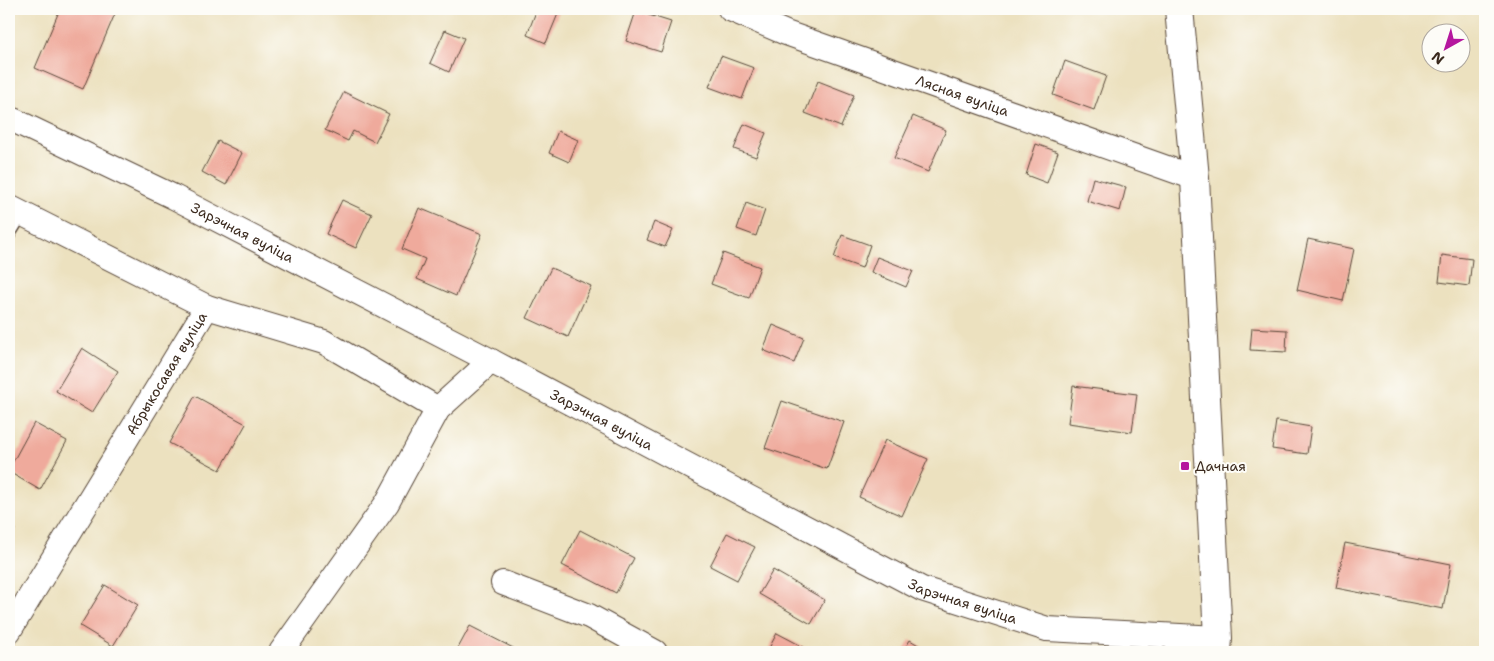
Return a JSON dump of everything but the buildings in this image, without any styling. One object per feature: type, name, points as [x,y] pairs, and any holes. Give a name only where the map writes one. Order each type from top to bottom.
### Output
[{"type":"street","name":"Лясная вуліца","points":[[730,9],[795,36],[1195,178]]},
{"type":"street","points":[[1179,9],[1195,178],[1217,645]]},
{"type":"street","name":"Зарэчная вуліца","points":[[9,118],[174,197],[491,361],[922,589],[1046,629],[1217,645]]},
{"type":"street","points":[[15,210],[207,307]]},
{"type":"street","name":"Абрыкосавая вуліца","points":[[9,631],[207,307],[324,342],[438,409]]},
{"type":"street","points":[[281,652],[387,503],[438,409],[491,361]]},
{"type":"street","points":[[503,583],[589,616],[655,652]]},
{"type":"lane","points":[[9,235],[15,210]]},
{"type":"place","name":"Дачная","points":[[1185,466]]}]
